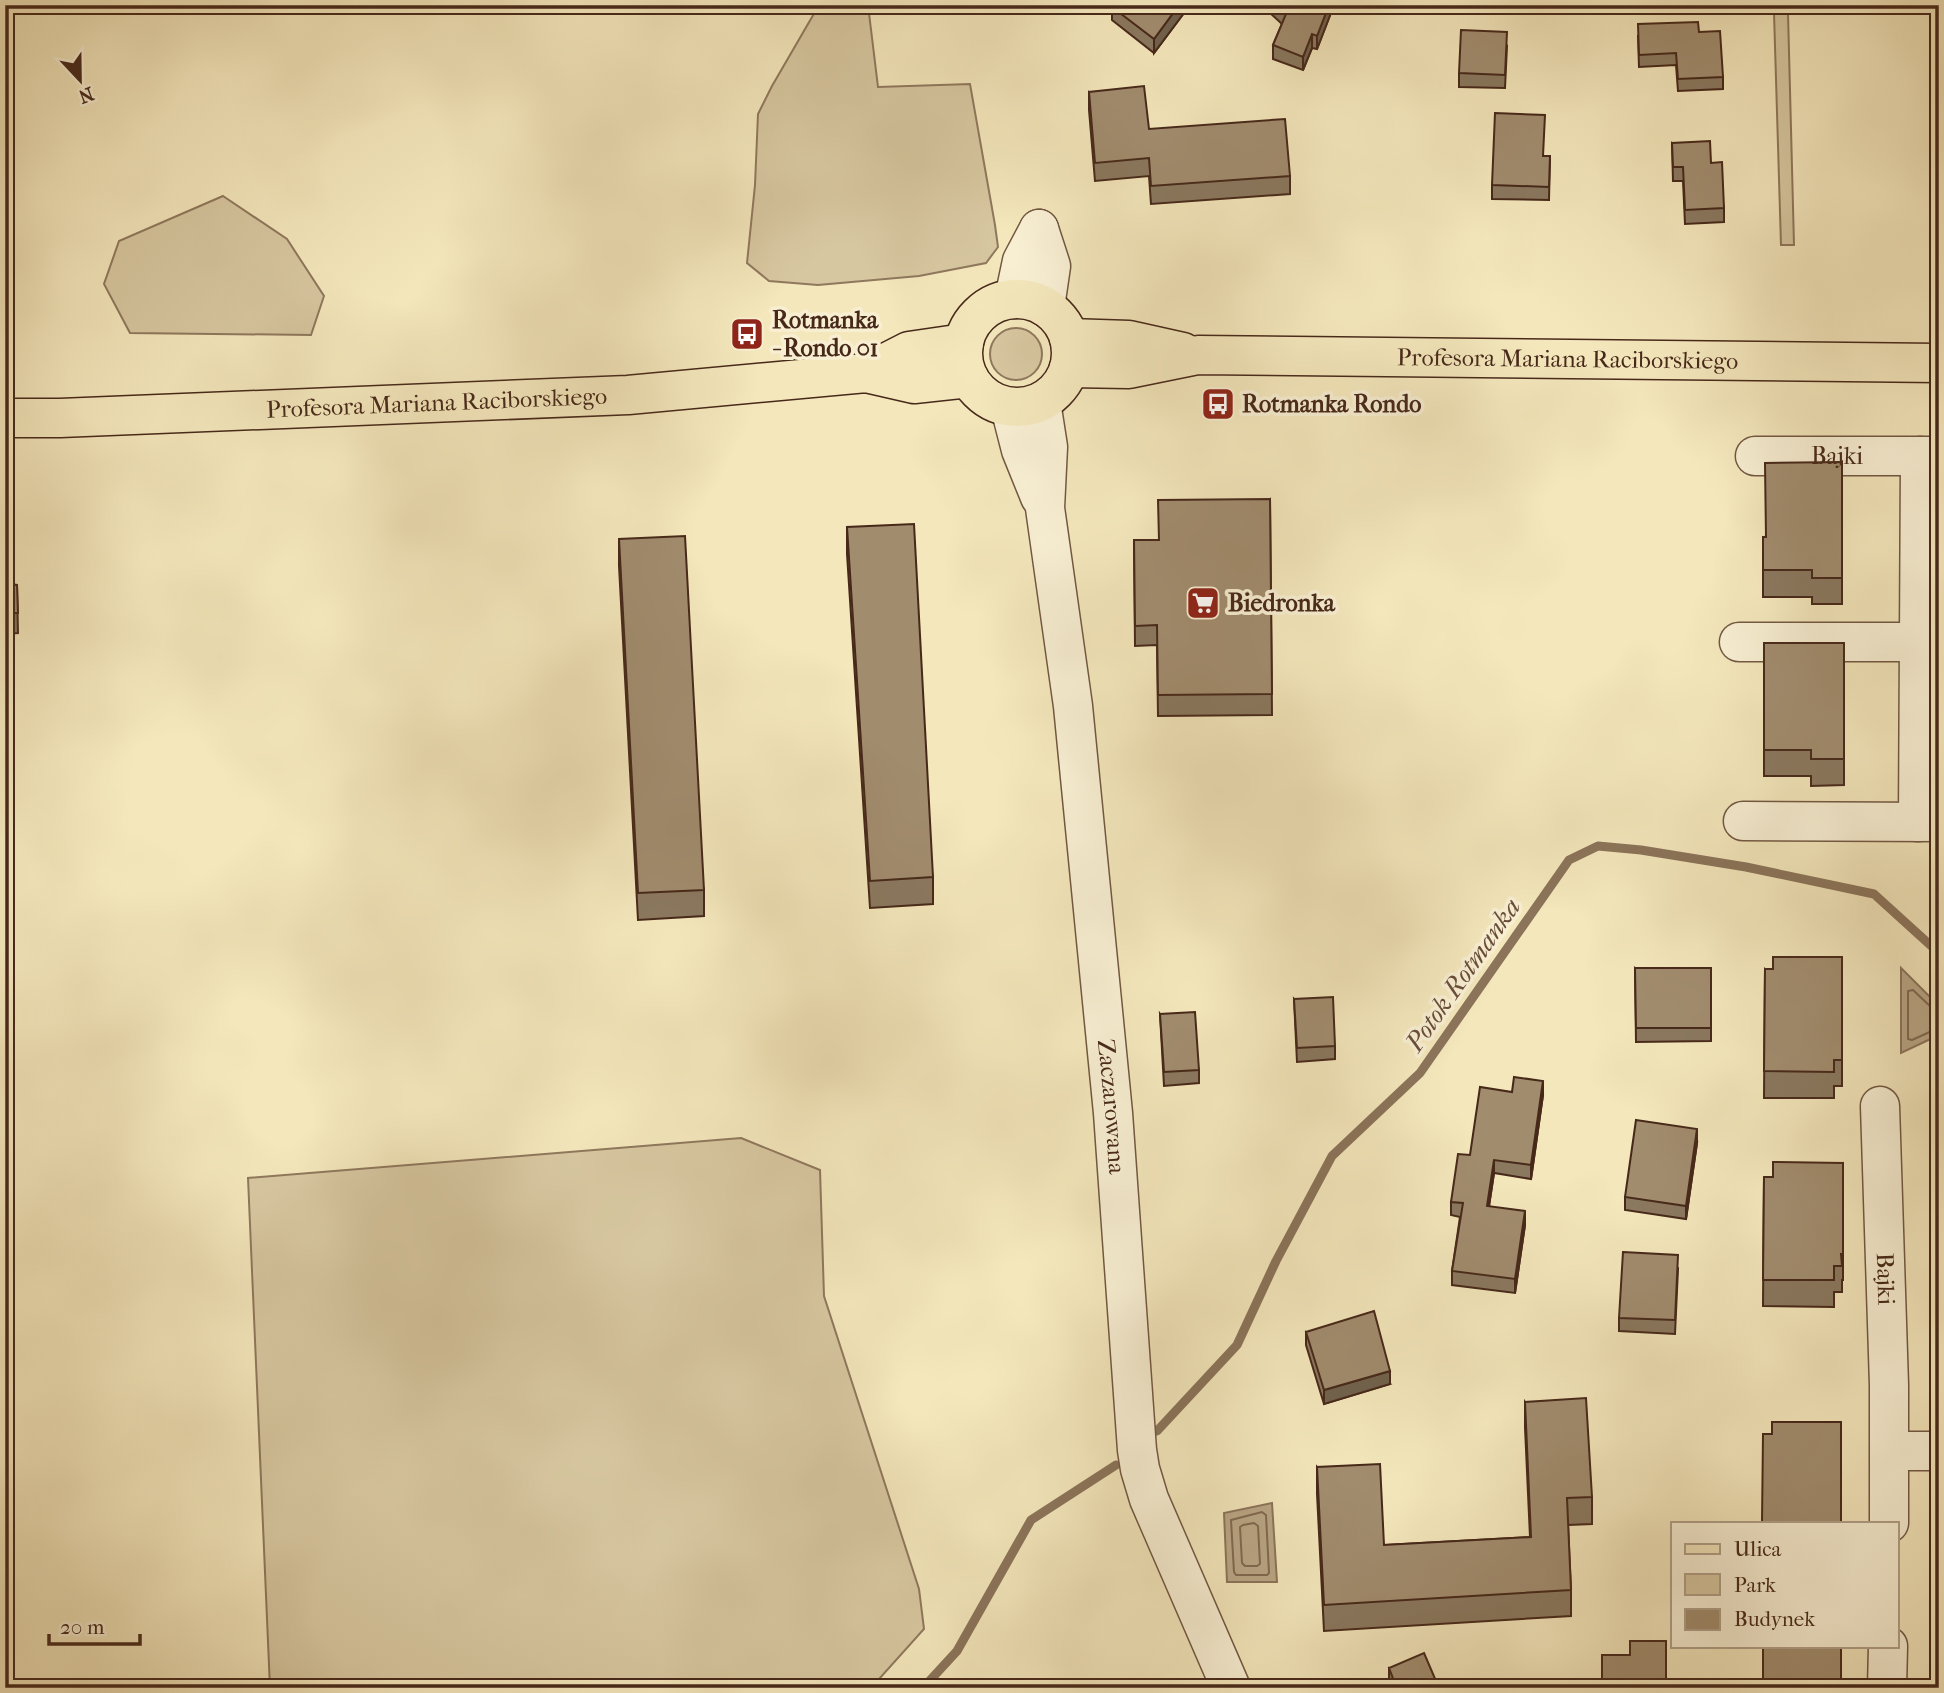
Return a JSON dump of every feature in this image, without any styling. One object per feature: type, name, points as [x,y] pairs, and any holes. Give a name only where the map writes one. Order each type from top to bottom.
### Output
[{"type":"main road","points":[[997,303],[1030,303],[1055,315],[1064,326],[1069,353],[1063,382],[1054,394],[1026,405],[993,403],[979,392],[966,361],[970,326],[981,312],[997,303]]},
{"type":"main road","name":"Profesora Mariana Raciborskiego","points":[[5,418],[628,395],[866,373],[909,351],[966,361]]},
{"type":"main road","name":"Profesora Mariana Raciborskiego","points":[[1069,353],[1129,369],[1198,355],[1939,363]]},
{"type":"street","name":"Zaczarowana","points":[[1026,405],[1021,450],[1045,508],[1073,706],[1113,1113],[1137,1450],[1149,1499],[1231,1688]]},
{"type":"street","name":"Bajki","points":[[1755,456],[1929,456],[1928,822]]},
{"type":"street","points":[[1739,642],[1928,642]]},
{"type":"street","points":[[1743,821],[1928,822]]},
{"type":"street","name":"Bajki","points":[[1880,1106],[1891,1451],[1889,1522]]},
{"type":"street","points":[[1891,1451],[1939,1451]]},
{"type":"street","points":[[1887,1688],[1888,1648]]},
{"type":"green space","points":[[819,5],[868,5],[878,87],[970,84],[998,247],[986,263],[919,276],[818,285],[769,281],[747,263],[755,185],[758,114]]},
{"type":"green space","points":[[1774,13],[1788,13],[1794,245],[1781,245]]},
{"type":"green space","points":[[223,196],[287,239],[324,296],[311,335],[130,333],[104,284],[119,241]]},
{"type":"green space","points":[[1016,328],[1035,335],[1042,354],[1035,373],[1016,380],[997,373],[990,354],[997,335]]},
{"type":"green space","points":[[741,1138],[820,1170],[824,1296],[919,1589],[924,1629],[871,1688],[270,1688],[248,1178]]},
{"type":"water","points":[[1901,968],[1939,1006],[1939,1035],[1901,1053]]},
{"type":"water","points":[[1272,1503],[1277,1582],[1227,1582],[1224,1513]]},
{"type":"building","points":[[1179,5],[1154,39],[1112,7]]},
{"type":"building","points":[[1277,5],[1329,5],[1317,36],[1312,34],[1303,57],[1273,45],[1286,14]]},
{"type":"building","points":[[1698,22],[1699,32],[1720,31],[1723,77],[1678,79],[1676,53],[1639,55],[1638,24]]},
{"type":"building","points":[[1461,30],[1507,32],[1505,75],[1459,73]]},
{"type":"building","points":[[1932,32],[1939,32],[1939,215],[1938,215]]},
{"type":"building","points":[[1144,86],[1149,129],[1285,119],[1290,176],[1151,186],[1149,158],[1095,163],[1089,92]]},
{"type":"building","points":[[1495,113],[1545,115],[1543,156],[1550,156],[1549,187],[1492,185]]},
{"type":"building","points":[[1710,141],[1711,163],[1722,162],[1724,208],[1685,210],[1683,167],[1673,167],[1672,143]]},
{"type":"building","points":[[1842,462],[1842,578],[1812,578],[1812,570],[1763,570],[1763,537],[1766,537],[1765,463]]},
{"type":"building","name":"Biedronka","points":[[1270,499],[1272,694],[1158,695],[1157,625],[1135,626],[1134,540],[1159,540],[1158,500]]},
{"type":"building","points":[[914,524],[933,877],[870,881],[847,527]]},
{"type":"building","points":[[685,536],[704,890],[638,893],[619,539]]},
{"type":"building","points":[[5,584],[17,585],[18,613],[5,613]]},
{"type":"building","points":[[1764,643],[1844,643],[1844,759],[1811,759],[1811,750],[1764,750]]},
{"type":"building","points":[[1773,957],[1842,957],[1842,1060],[1834,1060],[1834,1072],[1764,1071],[1765,969],[1773,969]]},
{"type":"building","points":[[1635,968],[1711,968],[1711,1028],[1636,1028]]},
{"type":"building","points":[[1333,997],[1335,1046],[1297,1048],[1294,999]]},
{"type":"building","points":[[1195,1012],[1199,1070],[1164,1072],[1160,1014]]},
{"type":"building","points":[[1514,1077],[1543,1081],[1531,1165],[1494,1160],[1487,1206],[1525,1211],[1515,1279],[1452,1271],[1463,1203],[1451,1202],[1458,1154],[1470,1155],[1480,1087],[1512,1092]]},
{"type":"building","points":[[1636,1120],[1697,1129],[1686,1206],[1625,1197]]},
{"type":"building","points":[[1773,1162],[1843,1163],[1843,1254],[1842,1266],[1834,1266],[1834,1280],[1763,1280],[1764,1177],[1773,1177]]},
{"type":"building","points":[[1623,1252],[1678,1255],[1675,1320],[1619,1318]]},
{"type":"building","points":[[1374,1311],[1390,1371],[1324,1390],[1306,1332]]},
{"type":"building","points":[[1586,1398],[1592,1497],[1567,1498],[1571,1590],[1324,1605],[1317,1467],[1380,1464],[1384,1545],[1531,1537],[1525,1402]]},
{"type":"building","points":[[1772,1422],[1841,1422],[1841,1522],[1762,1522],[1763,1434],[1772,1434]]},
{"type":"building","points":[[1630,1641],[1666,1641],[1666,1679],[1674,1679],[1674,1688],[1602,1688],[1602,1655],[1630,1655]]},
{"type":"building","points":[[1763,1648],[1841,1648],[1841,1688],[1763,1688]]},
{"type":"building","points":[[1424,1653],[1439,1688],[1379,1688],[1394,1681],[1389,1668]]},
{"type":"waterway","name":"Potok Rotmanka","points":[[1157,1431],[1237,1345],[1276,1261],[1332,1156],[1420,1073],[1569,860],[1598,846],[1641,850],[1746,867],[1874,894],[1939,953]]},
{"type":"waterway","name":"Potok Rotmanka","points":[[923,1688],[957,1651],[1031,1520],[1116,1465]]},
{"type":"place","name":"Rotmanka - Rondo 01","points":[[747,334]]},
{"type":"place","name":"Rotmanka Rondo","points":[[1218,404]]},
{"type":"place","name":"Biedronka","points":[[1203,603]]}]
